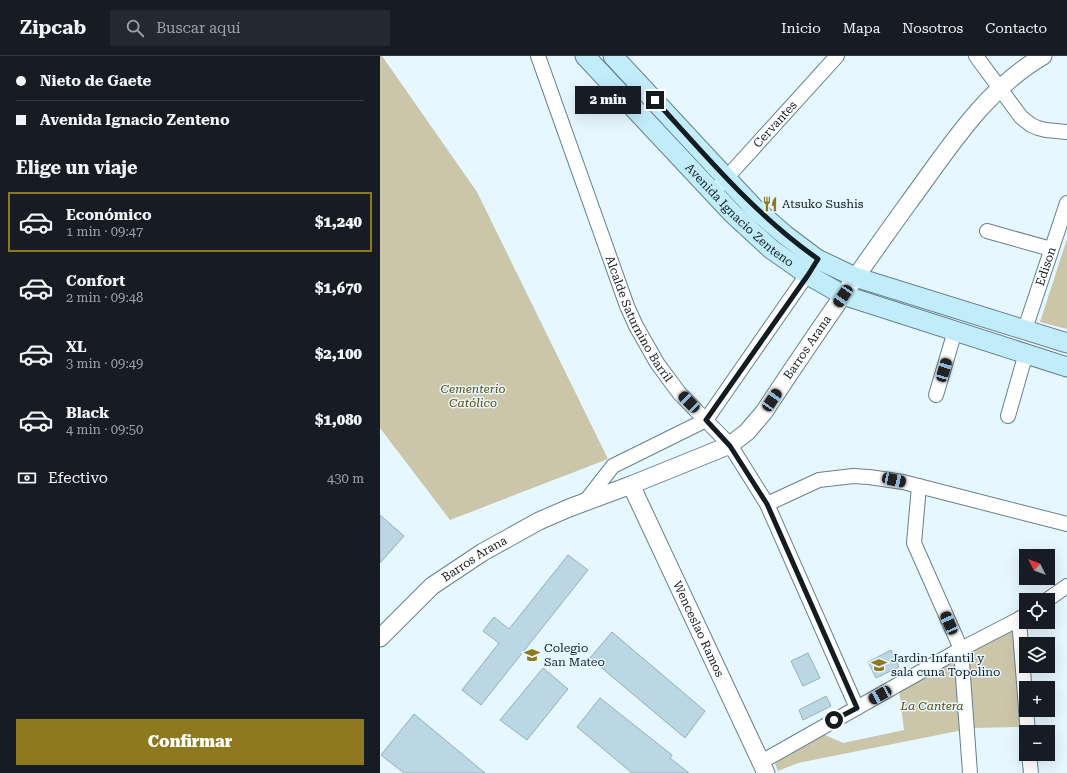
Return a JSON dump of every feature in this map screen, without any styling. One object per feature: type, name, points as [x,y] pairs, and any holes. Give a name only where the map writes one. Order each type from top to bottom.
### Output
[{"type":"main road","name":"Avenida Ignacio Zenteno","points":[[613,56],[769,221],[818,259],[855,277],[1067,343]]},
{"type":"main road","name":"Avenida Ignacio Zenteno","points":[[593,59],[712,193],[771,249],[808,275],[843,296],[1067,366]]},
{"type":"street","name":"Alcalde Saturnino Barril","points":[[538,56],[627,306],[636,326],[653,357],[668,379],[680,394],[730,446],[767,504],[857,708]]},
{"type":"street","name":"Cervantes","points":[[712,193],[837,56]]},
{"type":"street","points":[[976,56],[1016,112],[1026,121],[1038,128],[1067,132]]},
{"type":"street","name":"Barros Arana","points":[[380,638],[432,586],[457,568],[510,536],[539,521],[585,502],[730,446],[747,432],[764,412],[855,277],[970,119],[999,88],[1017,73],[1043,56]]},
{"type":"street","name":"Edison","points":[[1025,330],[1067,203]]},
{"type":"street","points":[[987,231],[1051,249]]},
{"type":"street","name":"Barros Arana","points":[[585,502],[613,466],[706,420],[818,259]]},
{"type":"street","points":[[936,396],[955,331]]},
{"type":"street","points":[[1008,416],[1026,353]]},
{"type":"street","points":[[767,504],[819,480],[836,477],[886,478],[1067,524]]},
{"type":"street","name":"Wenceslao Ramos","points":[[631,485],[764,767]]},
{"type":"street","points":[[919,486],[914,543],[961,649],[970,773]]},
{"type":"street","points":[[1055,594],[1067,586]]},
{"type":"street","points":[[764,767],[857,708],[961,649],[1019,619]]},
{"type":"street","points":[[1023,629],[1025,681]]},
{"type":"street","points":[[1030,761],[1031,773]]},
{"type":"green space","name":"Cementerio Católico","points":[[380,56],[382,56],[477,192],[608,459],[450,520],[380,428]]},
{"type":"green space","points":[[1067,239],[1067,329],[1040,322]]},
{"type":"green space","points":[[1013,629],[1018,634],[1019,673],[1021,673],[1021,681],[1019,681],[1019,717],[1023,717],[1024,725],[1019,725],[1019,727],[971,728],[964,651]]},
{"type":"green space","name":"La Cantera","points":[[951,659],[959,661],[963,730],[798,763],[778,771],[775,764],[778,760],[823,734],[843,743],[904,730],[899,689]]},
{"type":"building","points":[[380,515],[404,536],[380,563]]},
{"type":"building","points":[[568,555],[588,570],[481,705],[462,690],[499,643],[483,631],[494,617],[509,629]]},
{"type":"building","points":[[612,632],[705,711],[685,738],[590,658]]},
{"type":"building","points":[[891,650],[899,667],[876,678],[868,662]]},
{"type":"building","points":[[808,653],[820,678],[803,686],[791,661]]},
{"type":"building","points":[[543,668],[568,689],[527,740],[500,720]]},
{"type":"building","points":[[826,696],[831,706],[803,720],[799,710]]},
{"type":"building","points":[[600,698],[672,755],[670,758],[689,773],[632,773],[577,727]]},
{"type":"building","points":[[414,714],[485,773],[404,773],[381,755]]},
{"type":"place","name":"Atsuko Sushis","points":[[770,204]]},
{"type":"place","name":"Colegio San Mateo","points":[[532,655]]},
{"type":"place","name":"Jardin Infantil y sala cuna Topolino","points":[[879,665]]},
{"type":"route","points":[[655,100],[754,208],[785,235],[818,259],[706,420],[730,446],[767,504],[857,708],[834,720]]}]
